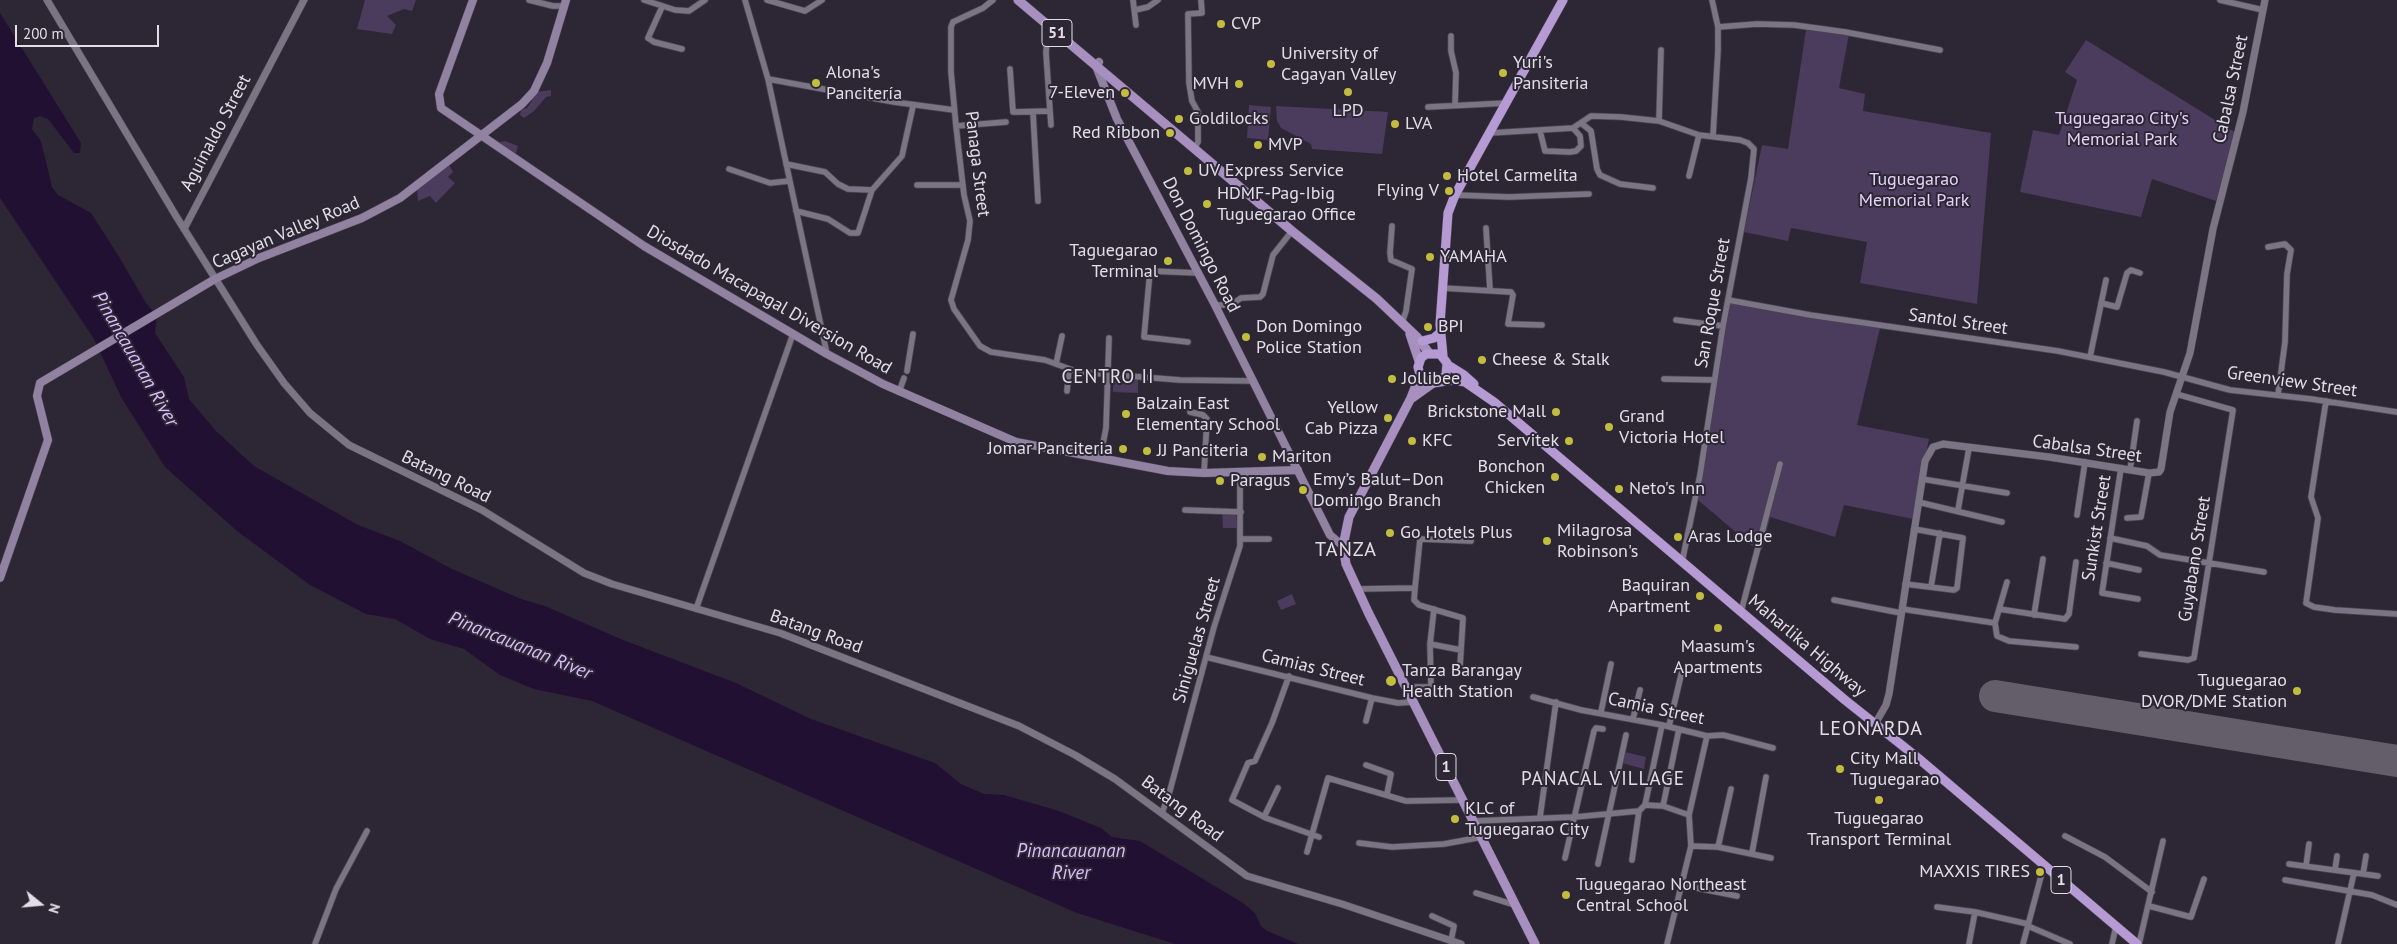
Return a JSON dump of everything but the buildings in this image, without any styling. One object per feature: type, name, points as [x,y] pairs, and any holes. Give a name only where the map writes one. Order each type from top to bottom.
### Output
[{"type":"highway","points":[[1431,353],[1443,356],[1441,332],[1445,224],[1455,196],[1563,0]]},
{"type":"highway","points":[[1422,341],[1434,338],[1441,332]]},
{"type":"highway","points":[[1420,361],[1431,353],[1441,332]]},
{"type":"highway","name":"1","points":[[1436,382],[1446,375],[1448,365],[1443,356]]},
{"type":"highway","name":"1","points":[[1420,361],[1420,375]]},
{"type":"highway","name":"Maharlika Highway","points":[[1448,365],[1464,374],[1481,391],[1741,612],[2138,944]]},
{"type":"highway","points":[[1420,375],[1426,381],[1436,382]]},
{"type":"highway","name":"Maharlika Highway","points":[[1436,382],[1453,380],[1465,382],[1481,391]]},
{"type":"main road","name":"Diosdado Macapagal Diversion Road","points":[[473,0],[438,100],[444,111],[644,246],[826,354],[900,392],[1016,442],[1168,471],[1204,473],[1298,470]]},
{"type":"main road","name":"51","points":[[1018,0],[1097,64]]},
{"type":"main road","name":"51","points":[[1026,0],[1123,87],[1292,231],[1380,301],[1404,326],[1422,341],[1431,353]]},
{"type":"main road","name":"Cagayan Valley Road","points":[[0,578],[48,440],[38,396],[38,387],[43,380],[215,279],[259,258],[362,218],[388,205],[522,104],[534,91],[547,63],[565,3]]},
{"type":"main road","name":"Don Domingo Road","points":[[1097,64],[1117,119],[1254,381],[1330,535],[1343,546]]},
{"type":"main road","name":"51","points":[[1404,326],[1413,340],[1420,361]]},
{"type":"main road","name":"1","points":[[1420,375],[1412,398],[1349,517],[1343,546],[1346,564],[1356,589],[1535,944]]},
{"type":"main road","name":"1","points":[[1412,398],[1436,382]]},
{"type":"street","points":[[47,0],[215,279]]},
{"type":"street","name":"Aguinaldo Street","points":[[184,229],[304,0]]},
{"type":"street","points":[[529,0],[553,6],[565,3]]},
{"type":"street","points":[[644,0],[662,7],[689,11],[705,0]]},
{"type":"street","points":[[754,0],[746,3],[768,79],[826,354]]},
{"type":"street","points":[[767,0],[805,11],[822,0]]},
{"type":"street","name":"Panaga Street","points":[[993,0],[983,8],[951,24],[951,72],[954,110],[970,230],[952,300],[954,309],[980,346],[991,352],[1037,358],[1056,364]]},
{"type":"street","points":[[1132,0],[1136,25]]},
{"type":"street","points":[[1135,10],[1148,7],[1158,0]]},
{"type":"street","points":[[1195,147],[1198,142],[1198,112],[1192,101],[1189,82],[1188,14],[1202,13],[1200,0]]},
{"type":"street","points":[[1712,0],[1718,27],[1713,136]]},
{"type":"street","points":[[2220,0],[2263,10]]},
{"type":"street","name":"Cabalsa Street","points":[[1875,724],[1886,705],[1889,694],[1922,479],[1927,454],[1933,447],[1943,444],[2085,462],[2149,473],[2161,469],[2167,423],[2183,378],[2194,338],[2213,229],[2243,112],[2265,0]]},
{"type":"street","points":[[662,7],[648,38],[654,42],[682,49]]},
{"type":"street","points":[[1718,27],[1757,24],[1794,25],[1852,33],[1940,50]]},
{"type":"street","points":[[1048,25],[1046,53],[1051,125]]},
{"type":"street","points":[[1450,36],[1456,73],[1455,105]]},
{"type":"street","points":[[1659,121],[1661,50]]},
{"type":"street","points":[[1010,68],[1013,112],[1050,112]]},
{"type":"street","points":[[768,79],[913,106],[954,110]]},
{"type":"street","points":[[1428,107],[1507,103]]},
{"type":"street","points":[[796,211],[828,218],[850,233],[855,234],[861,228],[872,190],[902,156],[913,106]]},
{"type":"street","points":[[1033,113],[1038,201]]},
{"type":"street","name":"San Roque Street","points":[[1574,128],[1584,118],[1591,116],[1659,121],[1699,135],[1740,140],[1748,143],[1754,149],[1751,178],[1723,326],[1700,475],[1682,562]]},
{"type":"street","points":[[956,126],[1006,122]]},
{"type":"street","points":[[1581,123],[1591,131],[1597,169],[1606,179],[1620,184],[1653,188]]},
{"type":"street","points":[[1490,134],[1574,128],[1580,136],[1581,146]]},
{"type":"street","points":[[1540,131],[1545,151],[1576,151],[1581,146]]},
{"type":"street","points":[[1689,176],[1699,135]]},
{"type":"street","points":[[1581,146],[1594,149]]},
{"type":"street","points":[[786,164],[825,172],[838,184],[848,189],[872,190]]},
{"type":"street","points":[[729,169],[770,183],[789,181]]},
{"type":"street","points":[[917,185],[963,185]]},
{"type":"street","points":[[1455,196],[1510,197],[1589,194]]},
{"type":"street","points":[[1392,226],[1390,256],[1393,262],[1412,269],[1404,326]]},
{"type":"street","points":[[1486,228],[1490,290]]},
{"type":"street","points":[[1215,305],[1232,305],[1241,298],[1260,297],[1263,294],[1273,255],[1292,231]]},
{"type":"street","points":[[2268,247],[2285,244],[2292,250],[2287,274],[2285,342],[2281,384],[2278,395]]},
{"type":"street","points":[[2101,303],[2118,307],[2127,272],[2131,270],[2140,273]]},
{"type":"street","points":[[1188,342],[1144,337],[1150,271],[1198,273]]},
{"type":"street","name":"Batang Road","points":[[215,279],[284,383],[310,413],[349,445],[482,510],[584,573],[612,584],[797,639],[1019,726],[1093,765],[1134,792],[1247,876],[1329,900],[1460,944]]},
{"type":"street","points":[[2090,358],[2106,280]]},
{"type":"street","points":[[1442,288],[1511,292],[1513,295],[1508,324],[1542,325]]},
{"type":"street","name":"Santol Street","points":[[1728,300],[2090,358],[2183,378]]},
{"type":"street","points":[[1676,320],[1723,326]]},
{"type":"street","points":[[696,609],[793,334]]},
{"type":"street","points":[[907,371],[913,334]]},
{"type":"street","points":[[1062,336],[1056,364],[1069,369],[1108,375],[1180,380],[1254,381]]},
{"type":"street","points":[[1100,459],[1106,428],[1109,338]]},
{"type":"street","points":[[1067,391],[1069,369]]},
{"type":"street","points":[[900,392],[904,378]]},
{"type":"street","name":"Greenview Street","points":[[2183,378],[2222,389],[2326,401],[2397,412]]},
{"type":"street","points":[[1664,379],[1714,380]]},
{"type":"street","name":"Guyabano Street","points":[[2141,654],[2194,659],[2233,410],[2176,394]]},
{"type":"street","points":[[2326,401],[2311,497],[2318,518],[2306,603],[2314,607],[2335,610],[2397,614]]},
{"type":"street","points":[[1190,412],[1203,415],[1207,419],[1204,473]]},
{"type":"street","points":[[2130,470],[2137,421]]},
{"type":"street","points":[[1958,510],[1970,448]]},
{"type":"street","points":[[2077,515],[2085,462]]},
{"type":"street","points":[[1741,612],[1780,464]]},
{"type":"street","name":"Sunkist Street","points":[[2122,468],[2102,593],[2138,599]]},
{"type":"street","name":"Siniguelas Street","points":[[1162,813],[1169,794],[1240,539],[1240,472]]},
{"type":"street","points":[[2127,518],[2141,518],[2149,473]]},
{"type":"street","points":[[1922,479],[2007,494]]},
{"type":"street","points":[[1918,502],[2002,522]]},
{"type":"street","points":[[1185,510],[1241,512]]},
{"type":"street","points":[[1905,584],[1954,590],[1957,588],[1963,539],[1914,529]]},
{"type":"street","points":[[1931,587],[1940,533]]},
{"type":"street","points":[[2110,538],[2147,546],[2160,555],[2264,572]]},
{"type":"street","points":[[1240,539],[1269,539]]},
{"type":"street","points":[[1460,666],[1463,618],[1415,602],[1415,588],[1420,540],[1470,541]]},
{"type":"street","points":[[2034,615],[2044,559]]},
{"type":"street","points":[[1999,609],[2060,620],[2067,618],[2076,562]]},
{"type":"street","points":[[2106,564],[2139,570]]},
{"type":"street","points":[[2007,582],[1995,623],[1997,636],[2001,639],[2076,647]]},
{"type":"street","points":[[1356,589],[1415,588]]},
{"type":"street","points":[[1834,600],[1995,623]]},
{"type":"street","points":[[1405,687],[1431,687],[1430,644],[1434,609]]},
{"type":"street","points":[[1430,644],[1461,650]]},
{"type":"street","name":"Camias Street","points":[[1206,657],[1372,698],[1398,703],[1413,702]]},
{"type":"street","points":[[1601,712],[1611,664]]},
{"type":"street","points":[[1632,860],[1639,811],[1645,805],[1682,672]]},
{"type":"street","points":[[1289,676],[1282,698],[1254,762],[1248,763],[1233,798],[1234,803],[1264,817],[1319,837]]},
{"type":"street","points":[[1633,719],[1640,690]]},
{"type":"street","name":"Camia Street","points":[[1533,697],[1566,706],[1666,725],[1707,736],[1723,735],[1773,748]]},
{"type":"street","points":[[1366,721],[1372,698]]},
{"type":"street","points":[[1540,817],[1556,702]]},
{"type":"street","points":[[1565,858],[1600,729]]},
{"type":"street","points":[[1663,806],[1679,729]]},
{"type":"street","points":[[1598,864],[1626,735]]},
{"type":"street","points":[[1667,944],[1691,846],[1689,815],[1707,736]]},
{"type":"street","points":[[1366,765],[1391,774],[1387,794]]},
{"type":"street","points":[[1752,853],[1766,777]]},
{"type":"street","points":[[1307,852],[1326,780],[1330,778],[1406,801],[1463,800]]},
{"type":"street","points":[[1264,817],[1278,788]]},
{"type":"street","points":[[1718,847],[1731,789]]},
{"type":"street","points":[[1645,805],[1663,806],[1689,815]]},
{"type":"street","points":[[1473,821],[1575,817],[1639,811]]},
{"type":"street","points":[[316,944],[336,890],[368,831]]},
{"type":"street","points":[[2065,836],[2105,857],[2152,892]]},
{"type":"street","points":[[1359,843],[1392,848],[1444,844],[1482,837]]},
{"type":"street","points":[[2138,944],[2149,906],[2163,841]]},
{"type":"street","points":[[2306,866],[2308,844]]},
{"type":"street","points":[[1691,846],[1718,847],[1771,858]]},
{"type":"street","points":[[2335,870],[2337,856]]},
{"type":"street","points":[[2363,874],[2366,856]]},
{"type":"street","points":[[2289,864],[2378,876]]},
{"type":"street","points":[[2023,944],[2044,865]]},
{"type":"street","points":[[2338,944],[2354,873]]},
{"type":"street","points":[[2149,906],[2191,917],[2204,879]]},
{"type":"street","points":[[2285,880],[2381,897],[2397,905]]},
{"type":"street","points":[[1682,885],[1736,896]]},
{"type":"street","points":[[1476,893],[1515,905]]},
{"type":"street","points":[[1937,907],[1975,912],[2028,925],[2070,944]]},
{"type":"street","points":[[1969,944],[1975,912]]},
{"type":"street","points":[[1432,916],[1454,926],[1451,941]]},
{"type":"street","points":[[2112,944],[2116,926]]},
{"type":"green space","points":[[365,0],[416,0],[412,11],[404,9],[387,16],[396,25],[392,34],[357,29]]},
{"type":"green space","name":"Tuguegarao Memorial Park","points":[[1806,30],[1849,34],[1839,88],[1865,94],[1863,111],[1991,133],[1977,304],[1860,283],[1867,242],[1791,228],[1788,241],[1744,232],[1762,145],[1788,149]]},
{"type":"green space","name":"Tuguegarao City's Memorial Park","points":[[2086,40],[2236,133],[2216,201],[2152,179],[2141,217],[2020,192],[2033,130],[2059,135],[2077,80],[2065,72]]},
{"type":"green space","points":[[551,90],[551,96],[546,97],[534,111],[524,118],[520,115],[521,110],[527,108],[536,92]]},
{"type":"green space","points":[[1249,105],[1271,107],[1268,140],[1247,138]]},
{"type":"green space","points":[[1276,106],[1388,112],[1382,154],[1312,149],[1311,144],[1281,128],[1277,121]]},
{"type":"green space","points":[[505,141],[518,146],[515,156],[499,147],[500,142]]},
{"type":"green space","points":[[449,165],[453,172],[448,177],[455,183],[436,203],[430,196],[418,201],[417,189]]},
{"type":"green space","points":[[1730,304],[1880,328],[1857,425],[1929,439],[1913,519],[1844,505],[1835,537],[1770,517],[1762,550],[1751,545],[1698,500]]},
{"type":"green space","points":[[1113,378],[1138,379],[1138,393],[1113,392]]},
{"type":"green space","points":[[1222,512],[1236,512],[1237,528],[1223,528]]},
{"type":"green space","points":[[1292,594],[1296,604],[1281,610],[1277,601]]},
{"type":"green space","points":[[1625,752],[1646,757],[1644,769],[1622,763]]},
{"type":"water","name":"Pinancauanan River","points":[[0,13],[81,143],[80,153],[74,153],[48,119],[40,116],[34,118],[32,129],[41,141],[52,187],[58,195],[91,213],[146,303],[157,316],[155,333],[184,377],[189,399],[216,431],[254,466],[358,525],[400,541],[452,569],[521,599],[545,606],[623,640],[736,683],[811,719],[935,763],[961,784],[984,794],[1004,795],[1059,811],[1101,828],[1112,837],[1140,841],[1243,903],[1255,913],[1261,926],[1267,931],[1298,944],[1175,944],[1077,913],[592,701],[534,689],[500,675],[464,649],[430,639],[395,619],[366,614],[310,585],[237,531],[165,467],[121,397],[94,339],[0,198]]},
{"type":"runway","points":[[1995,696],[2397,761]]},
{"type":"place","name":"CVP","points":[[1221,24]]},
{"type":"place","name":"University of Cagayan Valley","points":[[1271,64]]},
{"type":"place","name":"Yuri's Pansiteria","points":[[1503,73]]},
{"type":"place","name":"Alona's Pancitería","points":[[816,83]]},
{"type":"place","name":"MVH","points":[[1239,84]]},
{"type":"place","name":"LPD","points":[[1348,92]]},
{"type":"place","name":"7-Eleven","points":[[1125,93]]},
{"type":"place","name":"Goldilocks","points":[[1179,119]]},
{"type":"place","name":"LVA","points":[[1395,124]]},
{"type":"place","name":"Red Ribbon","points":[[1170,133]]},
{"type":"place","name":"MVP","points":[[1258,145]]},
{"type":"place","name":"UV Express Service","points":[[1188,171]]},
{"type":"place","name":"Hotel Carmelita","points":[[1447,176]]},
{"type":"place","name":"Flying V","points":[[1449,191]]},
{"type":"place","name":"HDMF-Pag-Ibig Tuguegarao Office","points":[[1207,204]]},
{"type":"place","name":"YAMAHA","points":[[1430,257]]},
{"type":"place","name":"Taguegarao Terminal","points":[[1168,261]]},
{"type":"place","name":"BPI","points":[[1428,327]]},
{"type":"place","name":"Don Domingo Police Station","points":[[1246,337]]},
{"type":"place","name":"Cheese & Stalk","points":[[1482,360]]},
{"type":"place","name":"Jollibee","points":[[1392,379]]},
{"type":"place","name":"Brickstone Mall","points":[[1556,412]]},
{"type":"place","name":"Balzain East Elementary School","points":[[1126,414]]},
{"type":"place","name":"Yellow Cab Pizza","points":[[1388,418]]},
{"type":"place","name":"Grand Victoria Hotel","points":[[1609,427]]},
{"type":"place","name":"KFC","points":[[1412,441]]},
{"type":"place","name":"Servitek","points":[[1569,441]]},
{"type":"place","name":"Jomar Panciteria","points":[[1123,449]]},
{"type":"place","name":"JJ Panciteria","points":[[1147,451]]},
{"type":"place","name":"Mariton","points":[[1262,457]]},
{"type":"place","name":"Bonchon Chicken","points":[[1555,477]]},
{"type":"place","name":"Paragus","points":[[1220,481]]},
{"type":"place","name":"Neto's Inn","points":[[1619,489]]},
{"type":"place","name":"Emy’s Balut–Don Domingo Branch","points":[[1303,490]]},
{"type":"place","name":"Go Hotels Plus","points":[[1390,533]]},
{"type":"place","name":"Aras Lodge","points":[[1678,537]]},
{"type":"place","name":"Milagrosa Robinson's","points":[[1547,541]]},
{"type":"place","name":"Baquiran Apartment","points":[[1700,596]]},
{"type":"place","name":"Maasum's Apartments","points":[[1718,628]]},
{"type":"place","name":"Tanza Barangay Health Station","points":[[1391,681]]},
{"type":"place","name":"Tuguegarao DVOR/DME Station","points":[[2297,691]]},
{"type":"place","name":"City Mall Tuguegarao","points":[[1840,769]]},
{"type":"place","name":"Tuguegarao Transport Terminal","points":[[1879,800]]},
{"type":"place","name":"KLC of Tuguegarao City","points":[[1455,819]]},
{"type":"place","name":"MAXXIS TIRES","points":[[2040,872]]},
{"type":"place","name":"Tuguegarao Northeast Central School","points":[[1566,895]]},
{"type":"district","name":"CENTRO II","points":[[1108,378]]},
{"type":"district","name":"TANZA","points":[[1346,550]]},
{"type":"district","name":"LEONARDA","points":[[1871,729]]},
{"type":"district","name":"PANACAL VILLAGE","points":[[1603,780]]}]
